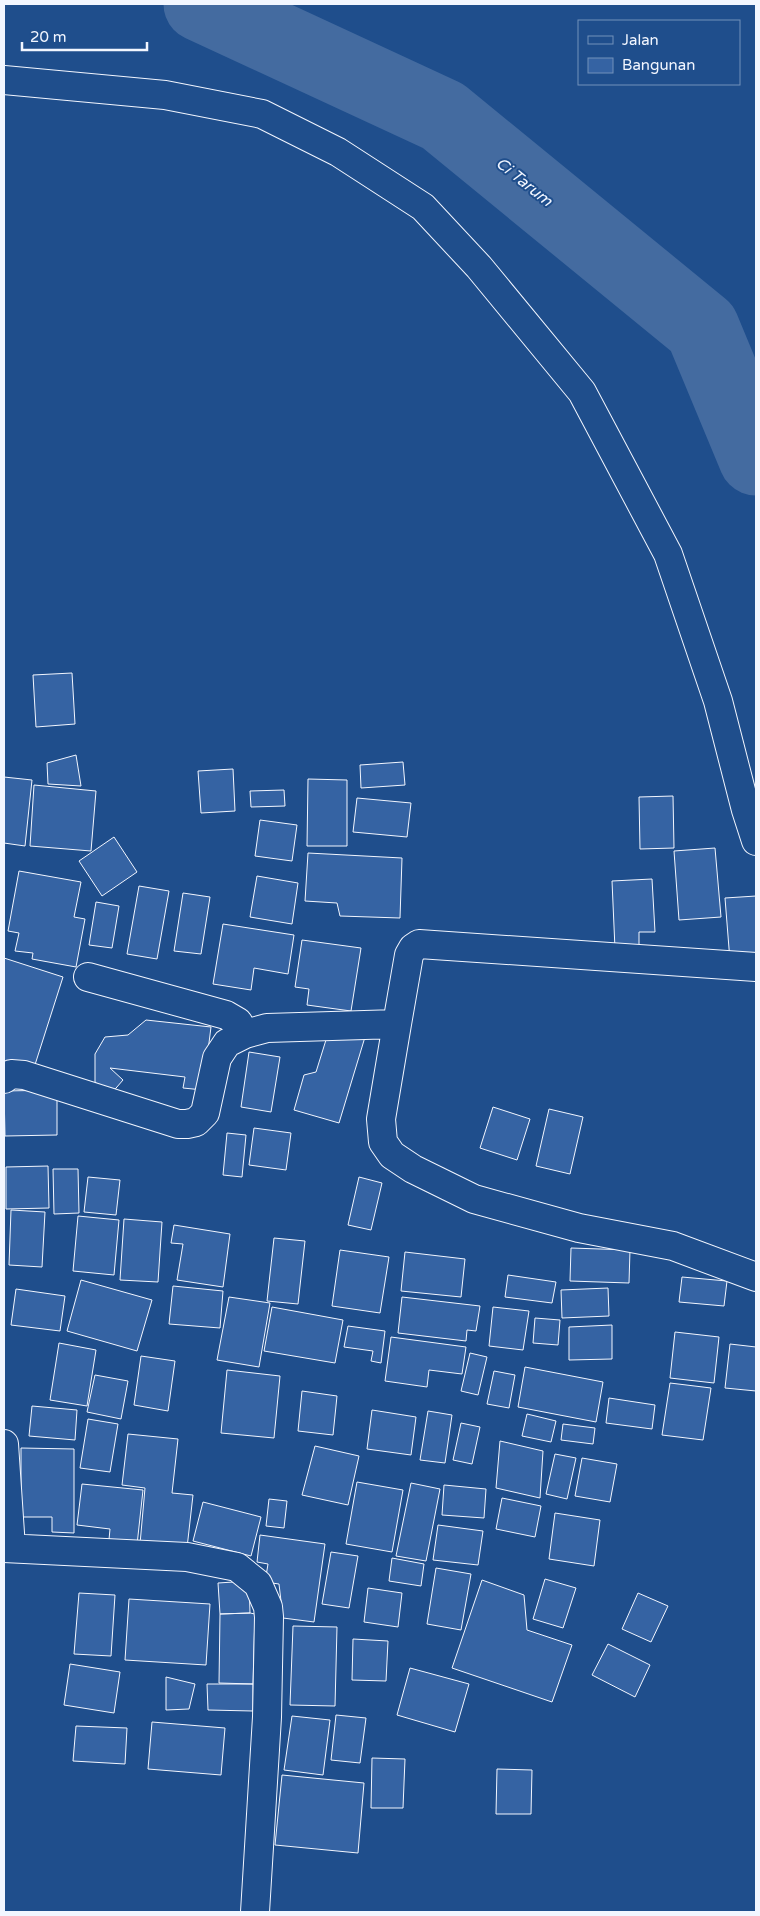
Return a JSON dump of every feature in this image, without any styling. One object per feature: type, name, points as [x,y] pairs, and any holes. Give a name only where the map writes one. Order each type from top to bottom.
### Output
[{"type":"street","points":[[4,80],[165,95],[262,114],[338,152],[423,207],[479,267],[582,392],[668,554],[718,701],[746,810],[756,841]]},
{"type":"street","points":[[756,967],[419,944],[413,948],[409,955],[389,1063],[381,1119],[383,1142],[392,1155],[413,1169],[474,1199],[579,1228],[673,1246],[756,1277]]},
{"type":"street","points":[[88,977],[226,1015],[238,1022],[245,1034]]},
{"type":"street","points":[[4,1079],[11,1074],[24,1075],[178,1124],[187,1124],[196,1122],[205,1113],[217,1058],[226,1043],[245,1034],[267,1028],[396,1024]]},
{"type":"street","points":[[4,1444],[7,1548],[187,1557],[237,1567],[258,1584],[268,1607],[269,1617],[267,1717],[255,1912]]},
{"type":"building","points":[[72,673],[75,724],[36,727],[33,675]]},
{"type":"building","points":[[76,755],[81,786],[48,784],[47,763]]},
{"type":"building","points":[[403,762],[405,785],[361,788],[360,765]]},
{"type":"building","points":[[233,769],[235,811],[201,813],[198,771]]},
{"type":"building","points":[[4,777],[32,780],[25,846],[4,843]]},
{"type":"building","points":[[308,779],[347,780],[347,846],[307,846]]},
{"type":"building","points":[[34,785],[96,791],[91,851],[30,846]]},
{"type":"building","points":[[284,790],[285,806],[251,807],[250,791]]},
{"type":"building","points":[[673,796],[674,848],[640,849],[639,797]]},
{"type":"building","points":[[357,798],[411,803],[407,837],[353,832]]},
{"type":"building","points":[[260,820],[297,825],[292,861],[255,856]]},
{"type":"building","points":[[114,837],[137,872],[102,896],[79,861]]},
{"type":"building","points":[[715,848],[721,917],[679,920],[674,851]]},
{"type":"building","points":[[308,853],[402,858],[400,918],[340,916],[337,903],[305,901]]},
{"type":"building","points":[[19,871],[81,882],[74,917],[85,919],[76,967],[32,959],[33,953],[15,951],[19,933],[8,931]]},
{"type":"building","points":[[257,876],[298,883],[292,924],[250,917]]},
{"type":"building","points":[[652,879],[655,932],[639,932],[639,947],[615,949],[612,881]]},
{"type":"building","points":[[139,886],[169,891],[157,959],[127,954]]},
{"type":"building","points":[[183,893],[210,897],[201,954],[174,951]]},
{"type":"building","points":[[756,896],[756,959],[730,961],[725,898]]},
{"type":"building","points":[[96,902],[119,906],[112,948],[89,945]]},
{"type":"building","points":[[223,924],[294,935],[288,974],[254,968],[251,990],[213,984]]},
{"type":"building","points":[[302,940],[361,948],[351,1011],[307,1005],[309,989],[295,987]]},
{"type":"building","points":[[4,958],[63,977],[33,1071],[4,1062]]},
{"type":"building","points":[[146,1020],[211,1027],[203,1090],[183,1088],[185,1077],[110,1068],[123,1080],[110,1095],[95,1082],[95,1054],[105,1037],[128,1035]]},
{"type":"building","points":[[330,1027],[365,1037],[339,1123],[294,1110],[304,1075],[316,1072]]},
{"type":"building","points":[[249,1052],[280,1057],[271,1112],[241,1107]]},
{"type":"building","points":[[57,1090],[57,1135],[5,1136],[4,1091]]},
{"type":"building","points":[[493,1107],[530,1119],[517,1160],[480,1148]]},
{"type":"building","points":[[549,1109],[583,1117],[570,1174],[536,1166]]},
{"type":"building","points":[[254,1128],[291,1133],[286,1170],[249,1165]]},
{"type":"building","points":[[227,1133],[246,1135],[242,1177],[223,1175]]},
{"type":"building","points":[[48,1166],[49,1208],[6,1209],[6,1167]]},
{"type":"building","points":[[53,1169],[78,1169],[79,1213],[54,1214]]},
{"type":"building","points":[[88,1177],[120,1180],[116,1215],[84,1212]]},
{"type":"building","points":[[359,1177],[382,1183],[371,1230],[348,1225]]},
{"type":"building","points":[[11,1210],[45,1212],[42,1267],[9,1265]]},
{"type":"building","points":[[78,1216],[119,1220],[114,1275],[73,1271]]},
{"type":"building","points":[[124,1219],[162,1222],[158,1282],[120,1280]]},
{"type":"building","points":[[174,1225],[230,1234],[223,1287],[177,1280],[183,1244],[171,1243]]},
{"type":"building","points":[[274,1238],[305,1241],[298,1304],[267,1301]]},
{"type":"building","points":[[571,1248],[630,1250],[629,1283],[570,1281]]},
{"type":"building","points":[[340,1250],[389,1257],[380,1313],[332,1306]]},
{"type":"building","points":[[405,1252],[465,1259],[461,1297],[401,1291]]},
{"type":"building","points":[[508,1275],[556,1282],[552,1303],[505,1297]]},
{"type":"building","points":[[682,1277],[727,1281],[724,1306],[679,1302]]},
{"type":"building","points":[[81,1280],[152,1300],[137,1351],[67,1331]]},
{"type":"building","points":[[173,1286],[223,1291],[220,1328],[169,1324]]},
{"type":"building","points":[[608,1288],[609,1316],[562,1318],[561,1290]]},
{"type":"building","points":[[16,1289],[65,1296],[60,1331],[11,1325]]},
{"type":"building","points":[[229,1297],[270,1303],[259,1367],[217,1360]]},
{"type":"building","points":[[402,1297],[480,1306],[476,1331],[467,1330],[466,1341],[398,1333]]},
{"type":"building","points":[[272,1307],[343,1320],[335,1363],[264,1351]]},
{"type":"building","points":[[493,1307],[529,1311],[523,1350],[489,1346]]},
{"type":"building","points":[[535,1318],[560,1320],[558,1345],[533,1343]]},
{"type":"building","points":[[612,1325],[612,1359],[569,1360],[569,1327]]},
{"type":"building","points":[[348,1326],[385,1331],[381,1363],[371,1361],[373,1351],[344,1347]]},
{"type":"building","points":[[675,1332],[719,1337],[714,1383],[670,1378]]},
{"type":"building","points":[[391,1337],[466,1347],[462,1374],[429,1370],[427,1387],[385,1381]]},
{"type":"building","points":[[59,1343],[96,1350],[87,1406],[50,1400]]},
{"type":"building","points":[[730,1344],[756,1347],[756,1391],[725,1388]]},
{"type":"building","points":[[470,1353],[487,1357],[478,1395],[461,1391]]},
{"type":"building","points":[[141,1356],[175,1361],[168,1411],[134,1405]]},
{"type":"building","points":[[525,1367],[603,1382],[596,1422],[518,1407]]},
{"type":"building","points":[[227,1370],[280,1376],[274,1438],[221,1433]]},
{"type":"building","points":[[494,1371],[515,1375],[509,1408],[487,1404]]},
{"type":"building","points":[[95,1375],[128,1381],[121,1419],[87,1412]]},
{"type":"building","points":[[670,1383],[711,1388],[703,1440],[662,1435]]},
{"type":"building","points":[[302,1391],[337,1396],[333,1435],[298,1431]]},
{"type":"building","points":[[609,1398],[655,1405],[652,1429],[606,1423]]},
{"type":"building","points":[[32,1406],[77,1410],[75,1440],[29,1436]]},
{"type":"building","points":[[372,1410],[416,1417],[411,1455],[367,1449]]},
{"type":"building","points":[[428,1411],[452,1415],[445,1463],[420,1460]]},
{"type":"building","points":[[527,1414],[556,1421],[551,1442],[522,1436]]},
{"type":"building","points":[[88,1419],[118,1424],[110,1472],[80,1468]]},
{"type":"building","points":[[461,1423],[480,1427],[472,1464],[453,1460]]},
{"type":"building","points":[[563,1424],[595,1428],[593,1444],[561,1440]]},
{"type":"building","points":[[128,1434],[178,1439],[172,1493],[193,1495],[187,1548],[140,1544],[145,1488],[122,1485]]},
{"type":"building","points":[[500,1441],[543,1451],[540,1498],[496,1488]]},
{"type":"building","points":[[315,1446],[359,1456],[348,1505],[302,1495]]},
{"type":"building","points":[[21,1448],[74,1449],[74,1533],[52,1532],[52,1517],[21,1517]]},
{"type":"building","points":[[555,1454],[576,1458],[567,1499],[546,1494]]},
{"type":"building","points":[[582,1458],[617,1464],[610,1502],[575,1496]]},
{"type":"building","points":[[357,1482],[403,1490],[392,1552],[346,1544]]},
{"type":"building","points":[[411,1483],[440,1489],[426,1561],[396,1556]]},
{"type":"building","points":[[82,1484],[143,1490],[136,1554],[108,1550],[110,1529],[77,1525]]},
{"type":"building","points":[[444,1485],[486,1489],[484,1518],[442,1515]]},
{"type":"building","points":[[502,1498],[541,1506],[535,1537],[496,1529]]},
{"type":"building","points":[[269,1499],[287,1501],[284,1528],[266,1526]]},
{"type":"building","points":[[203,1502],[261,1517],[251,1556],[193,1541]]},
{"type":"building","points":[[555,1513],[600,1520],[594,1566],[549,1559]]},
{"type":"building","points":[[438,1525],[483,1531],[478,1565],[433,1560]]},
{"type":"building","points":[[260,1535],[325,1544],[314,1622],[283,1618],[279,1584],[265,1582],[268,1564],[257,1562]]},
{"type":"building","points":[[331,1552],[358,1556],[349,1608],[322,1604]]},
{"type":"building","points":[[392,1558],[424,1564],[421,1586],[389,1581]]},
{"type":"building","points":[[436,1568],[471,1574],[461,1630],[427,1624]]},
{"type":"building","points":[[545,1579],[576,1588],[563,1628],[533,1619]]},
{"type":"building","points":[[482,1580],[524,1595],[527,1630],[572,1645],[552,1702],[452,1668]]},
{"type":"building","points":[[249,1581],[250,1613],[220,1614],[218,1583]]},
{"type":"building","points":[[368,1588],[402,1593],[398,1627],[364,1622]]},
{"type":"building","points":[[79,1593],[115,1595],[111,1656],[74,1654]]},
{"type":"building","points":[[638,1593],[668,1606],[651,1642],[622,1629]]},
{"type":"building","points":[[129,1599],[210,1604],[206,1665],[125,1660]]},
{"type":"building","points":[[220,1614],[255,1614],[253,1684],[219,1683]]},
{"type":"building","points":[[293,1626],[337,1627],[335,1706],[290,1705]]},
{"type":"building","points":[[353,1639],[388,1641],[386,1681],[352,1680]]},
{"type":"building","points":[[608,1644],[650,1665],[635,1697],[592,1675]]},
{"type":"building","points":[[70,1664],[120,1672],[114,1713],[64,1705]]},
{"type":"building","points":[[410,1668],[469,1684],[455,1732],[397,1715]]},
{"type":"building","points":[[166,1677],[195,1684],[189,1709],[166,1710]]},
{"type":"building","points":[[207,1684],[253,1684],[253,1711],[208,1710]]},
{"type":"building","points":[[336,1715],[366,1718],[360,1763],[331,1760]]},
{"type":"building","points":[[292,1716],[330,1720],[323,1775],[284,1770]]},
{"type":"building","points":[[152,1722],[225,1728],[221,1775],[148,1769]]},
{"type":"building","points":[[76,1726],[127,1728],[125,1764],[73,1761]]},
{"type":"building","points":[[372,1758],[405,1759],[403,1808],[371,1808]]},
{"type":"building","points":[[497,1769],[532,1770],[531,1814],[496,1814]]},
{"type":"building","points":[[282,1775],[364,1783],[358,1853],[275,1845]]},
{"type":"waterway","name":"Ci Tarum","points":[[201,4],[443,116],[702,328],[756,458]]}]
